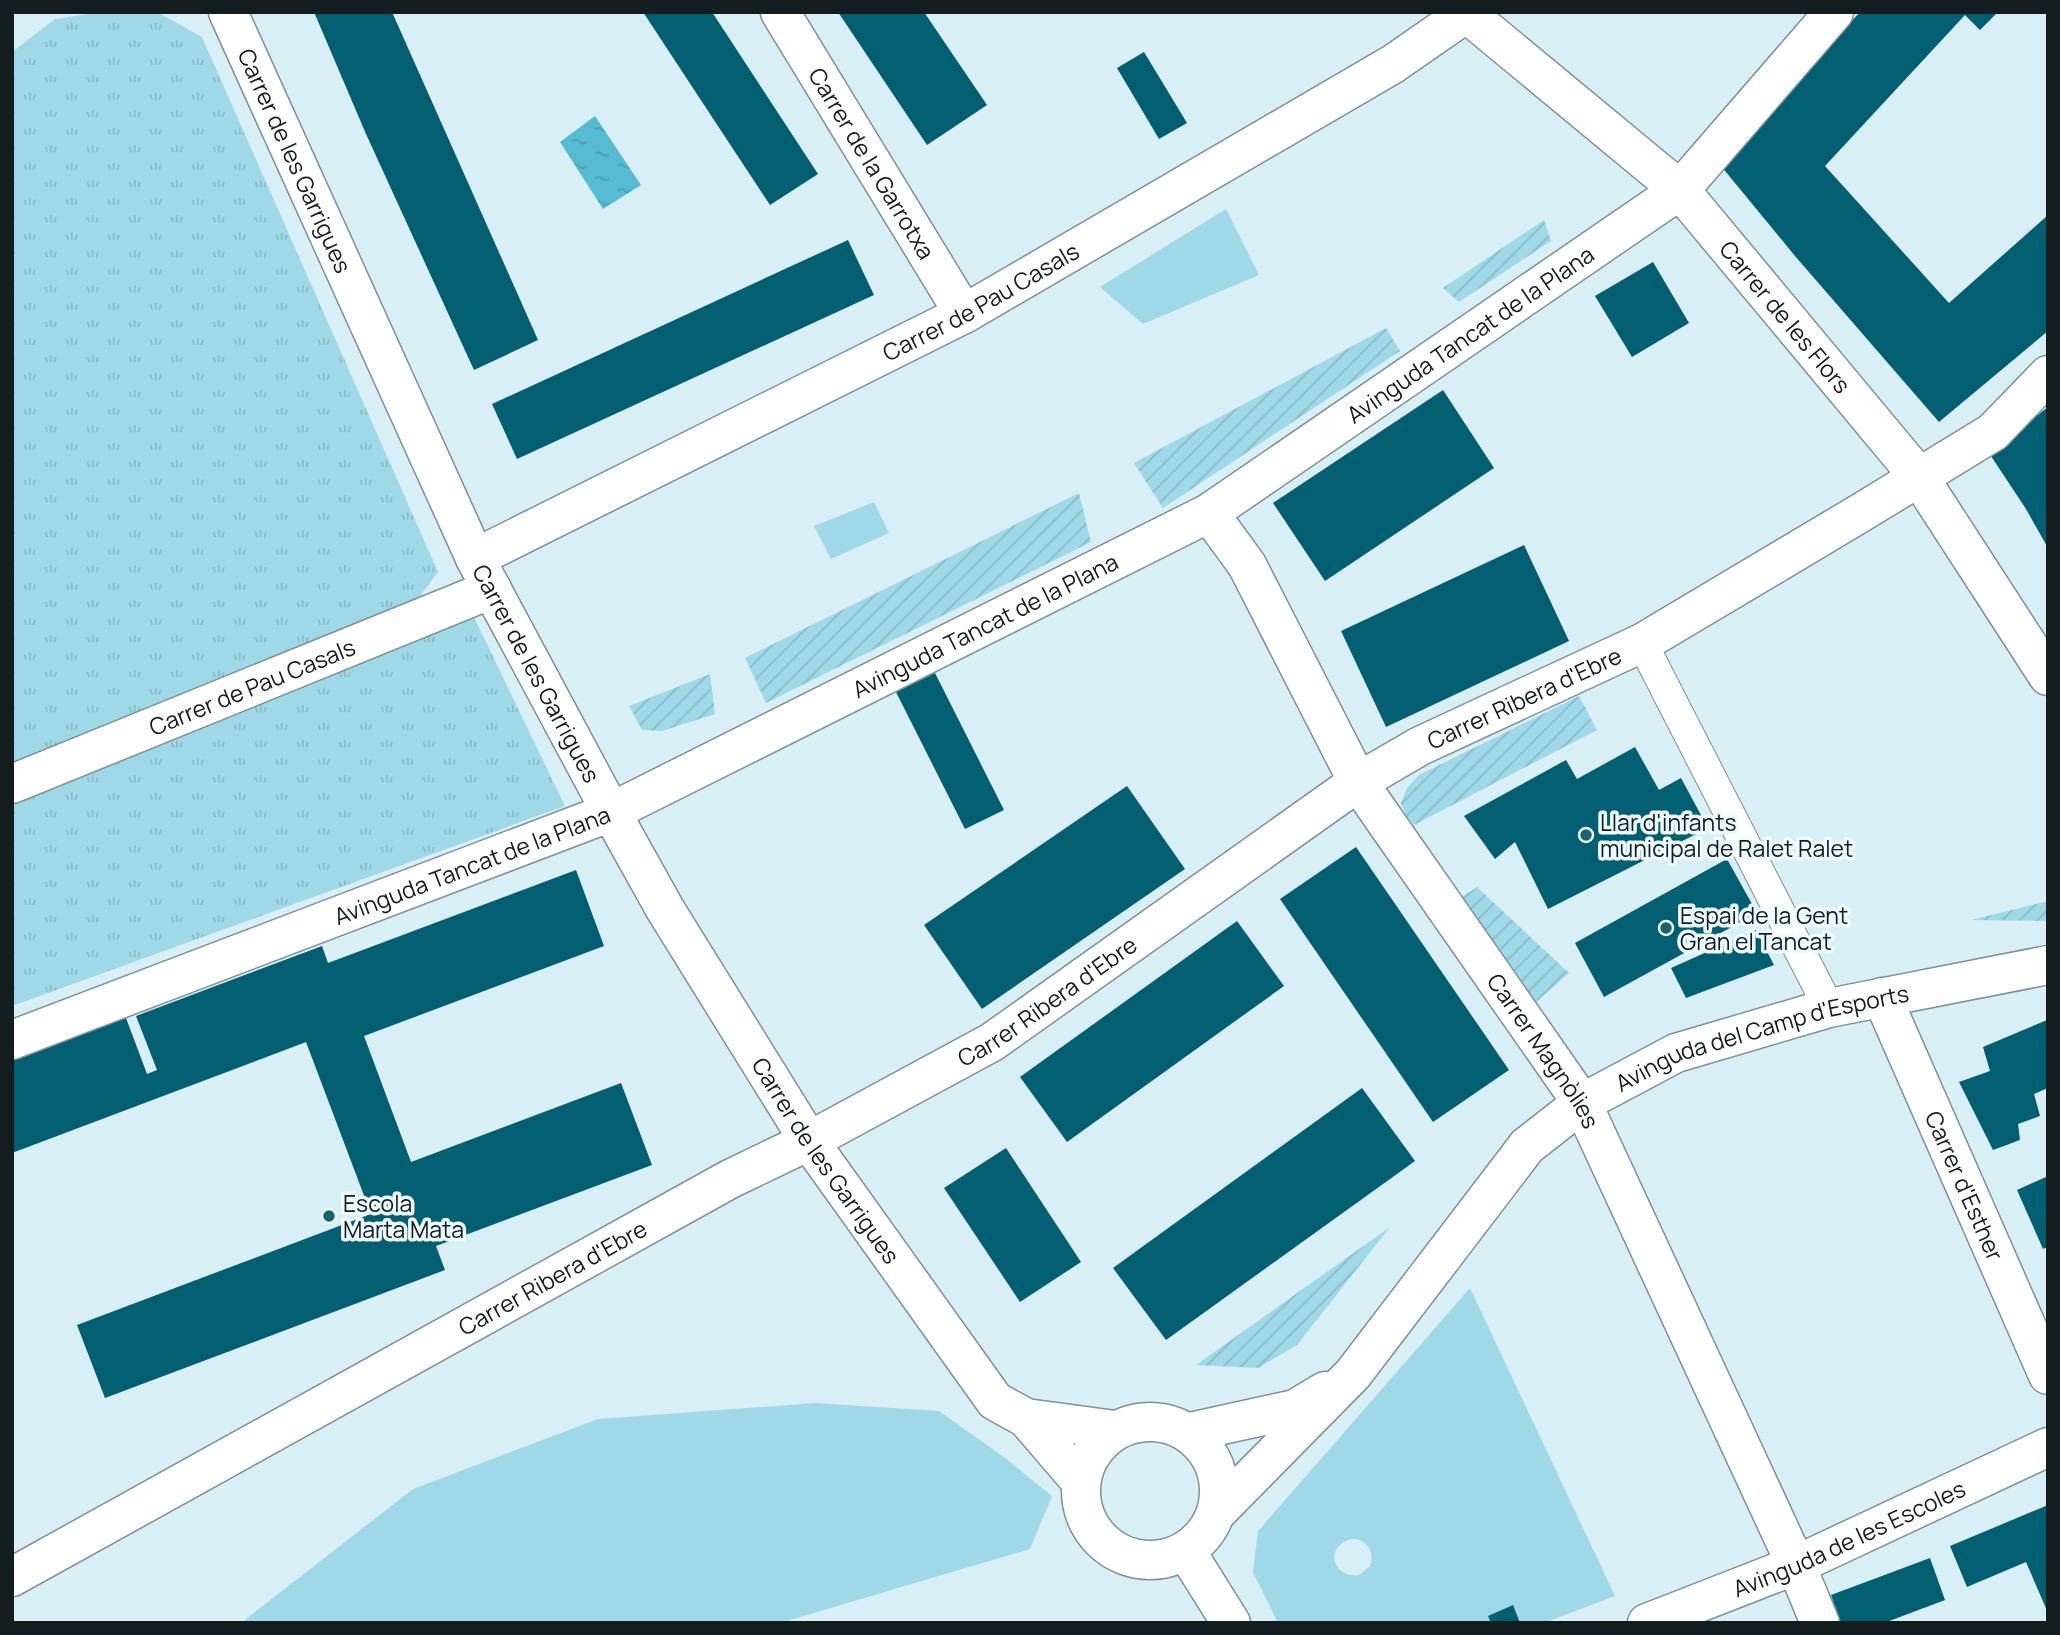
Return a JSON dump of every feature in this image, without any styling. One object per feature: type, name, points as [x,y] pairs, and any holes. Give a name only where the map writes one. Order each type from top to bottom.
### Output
[{"type":"street","name":"Carrer de les Garrigues","points":[[228,12],[484,573],[665,909],[809,1141],[995,1401],[1026,1418],[1081,1482]]},
{"type":"street","name":"Carrer de la Garrotxa","points":[[780,12],[964,314]]},
{"type":"street","name":"Avinguda Tancat de la Plana","points":[[12,1040],[611,812],[1209,513],[1680,190],[1834,12]]},
{"type":"street","name":"Carrer de Pau Casals","points":[[12,783],[484,573],[964,314],[1393,64],[1467,13]]},
{"type":"street","name":"Carrer de les Flors","points":[[1467,13],[1680,190],[1919,477],[2048,676]]},
{"type":"street","name":"Carrer Ribera d'Ebre","points":[[12,1577],[730,1179],[809,1141],[992,1042],[1357,782],[1420,746],[1642,643],[1993,432],[2048,375]]},
{"type":"street","name":"Carrer Magnòlies","points":[[1209,513],[1247,565],[1357,782],[1581,1103],[1796,1565],[1819,1623]]},
{"type":"street","points":[[1642,643],[1829,1008]]},
{"type":"street","name":"Avinguda del Camp d'Esports","points":[[1218,1511],[1353,1374],[1527,1146],[1581,1103],[1676,1053],[1829,1008],[2048,965]]},
{"type":"street","name":"Carrer d'Esther","points":[[1882,997],[2048,1375]]},
{"type":"street","name":"Avinguda del Camp d'Esports","points":[[1190,1432],[1295,1409],[1353,1374]]},
{"type":"street","name":"Carrer de les Garrigues","points":[[1026,1418],[1115,1430]]},
{"type":"street","points":[[1140,1422],[1166,1423],[1190,1432],[1210,1454],[1220,1482],[1218,1511],[1206,1534],[1186,1551],[1168,1558],[1149,1561],[1130,1557],[1113,1549],[1098,1537],[1087,1521],[1082,1502],[1081,1482],[1092,1452],[1115,1430],[1140,1422]]},
{"type":"street","name":"Avinguda de les Escoles","points":[[1647,1623],[1796,1565],[2048,1447]]},
{"type":"street","points":[[1186,1551],[1231,1623]]},
{"type":"green space","points":[[101,12],[157,12],[202,37],[438,572],[417,600],[12,765],[12,52],[55,19]]},
{"type":"green space","points":[[1226,209],[1259,275],[1143,324],[1100,287]]},
{"type":"green space","points":[[1544,220],[1551,241],[1459,302],[1443,288]]},
{"type":"green space","points":[[1386,328],[1400,351],[1163,508],[1134,463]]},
{"type":"green space","points":[[1079,493],[1091,542],[766,703],[745,658]]},
{"type":"green space","points":[[874,502],[889,533],[831,559],[814,526]]},
{"type":"green space","points":[[473,615],[565,806],[12,1006],[12,806]]},
{"type":"green space","points":[[710,674],[715,714],[662,731],[642,730],[629,706]]},
{"type":"green space","points":[[1579,696],[1597,730],[1414,825],[1407,817],[1401,803],[1407,788],[1419,775]]},
{"type":"green space","points":[[1477,887],[1569,973],[1535,1003],[1460,898]]},
{"type":"green space","points":[[2048,901],[2048,921],[1971,920]]},
{"type":"green space","points":[[1390,1227],[1297,1345],[1258,1368],[1196,1365]]},
{"type":"green space","points":[[1470,1288],[1615,1596],[1544,1623],[1278,1623],[1253,1572],[1258,1531]],"holes":[[[1351,1539],[1368,1547],[1371,1561],[1370,1566],[1359,1575],[1350,1575],[1337,1567],[1335,1555],[1342,1543]]]},
{"type":"green space","points":[[815,1403],[939,1411],[1005,1458],[1052,1496],[1030,1549],[780,1623],[241,1623],[413,1489],[598,1419]]},
{"type":"water","points":[[595,116],[641,185],[603,209],[560,142]]},
{"type":"building","points":[[314,12],[392,12],[538,340],[474,370],[366,134]]},
{"type":"building","points":[[643,12],[712,12],[818,174],[770,205]]},
{"type":"building","points":[[838,12],[924,12],[987,105],[927,145]]},
{"type":"building","points":[[1860,12],[1998,12],[1980,30],[1965,15],[1825,166],[1949,303],[2048,215],[2048,331],[1939,422],[1721,166]]},
{"type":"building","points":[[1144,52],[1187,123],[1159,139],[1117,68]]},
{"type":"building","points":[[848,240],[874,295],[517,459],[492,404]]},
{"type":"building","points":[[1653,262],[1689,323],[1632,357],[1595,296]]},
{"type":"building","points":[[1443,390],[1494,468],[1325,581],[1273,503]]},
{"type":"building","points":[[2048,407],[2048,548],[1989,453]]},
{"type":"building","points":[[1524,545],[1569,641],[1386,727],[1341,631]]},
{"type":"building","points":[[935,673],[1004,810],[965,829],[896,692]]},
{"type":"building","name":"Llar d'infants municipal de Ralet Ralet","points":[[1635,747],[1659,790],[1681,778],[1708,828],[1548,909],[1515,842],[1495,859],[1464,816],[1566,760],[1577,779]]},
{"type":"building","points":[[1127,786],[1185,869],[982,1009],[924,925]]},
{"type":"building","points":[[1356,847],[1509,1070],[1433,1122],[1280,899]]},
{"type":"building","name":"Espai de la Gent Gran el Tancat","points":[[1727,859],[1757,913],[1604,997],[1575,943]]},
{"type":"building","points":[[576,870],[604,946],[364,1036],[411,1162],[621,1083],[652,1165],[436,1246],[445,1270],[105,1398],[77,1325],[371,1214],[306,1042],[12,1153],[12,1061],[126,1018],[147,1074],[157,1070],[136,1016],[322,946],[328,963]]},
{"type":"building","points":[[1237,921],[1284,986],[1067,1142],[1020,1077]]},
{"type":"building","points":[[1756,930],[1774,965],[1686,998],[1671,968]]},
{"type":"building","points":[[2047,1020],[2048,1088],[2034,1094],[2040,1116],[2018,1124],[2020,1140],[1993,1150],[1959,1082],[1990,1071],[1983,1047]]},
{"type":"building","points":[[1362,1088],[1415,1161],[1166,1340],[1113,1268]]},
{"type":"building","points":[[1006,1148],[1081,1262],[1020,1302],[944,1188]]},
{"type":"building","points":[[2048,1176],[2048,1247],[2043,1249],[2017,1190]]},
{"type":"building","points":[[2048,1505],[2048,1613],[2026,1562],[1967,1587],[1950,1546]]},
{"type":"building","points":[[1930,1558],[1945,1600],[1884,1623],[1841,1623],[1831,1595]]},
{"type":"building","points":[[1513,1605],[1520,1623],[1491,1623],[1488,1616]]},
{"type":"place","name":"Llar d'infants municipal de Ralet Ralet","points":[[1586,835]]},
{"type":"place","name":"Espai de la Gent Gran el Tancat","points":[[1666,928]]},
{"type":"place","name":"Escola Marta Mata","points":[[329,1216]]}]
